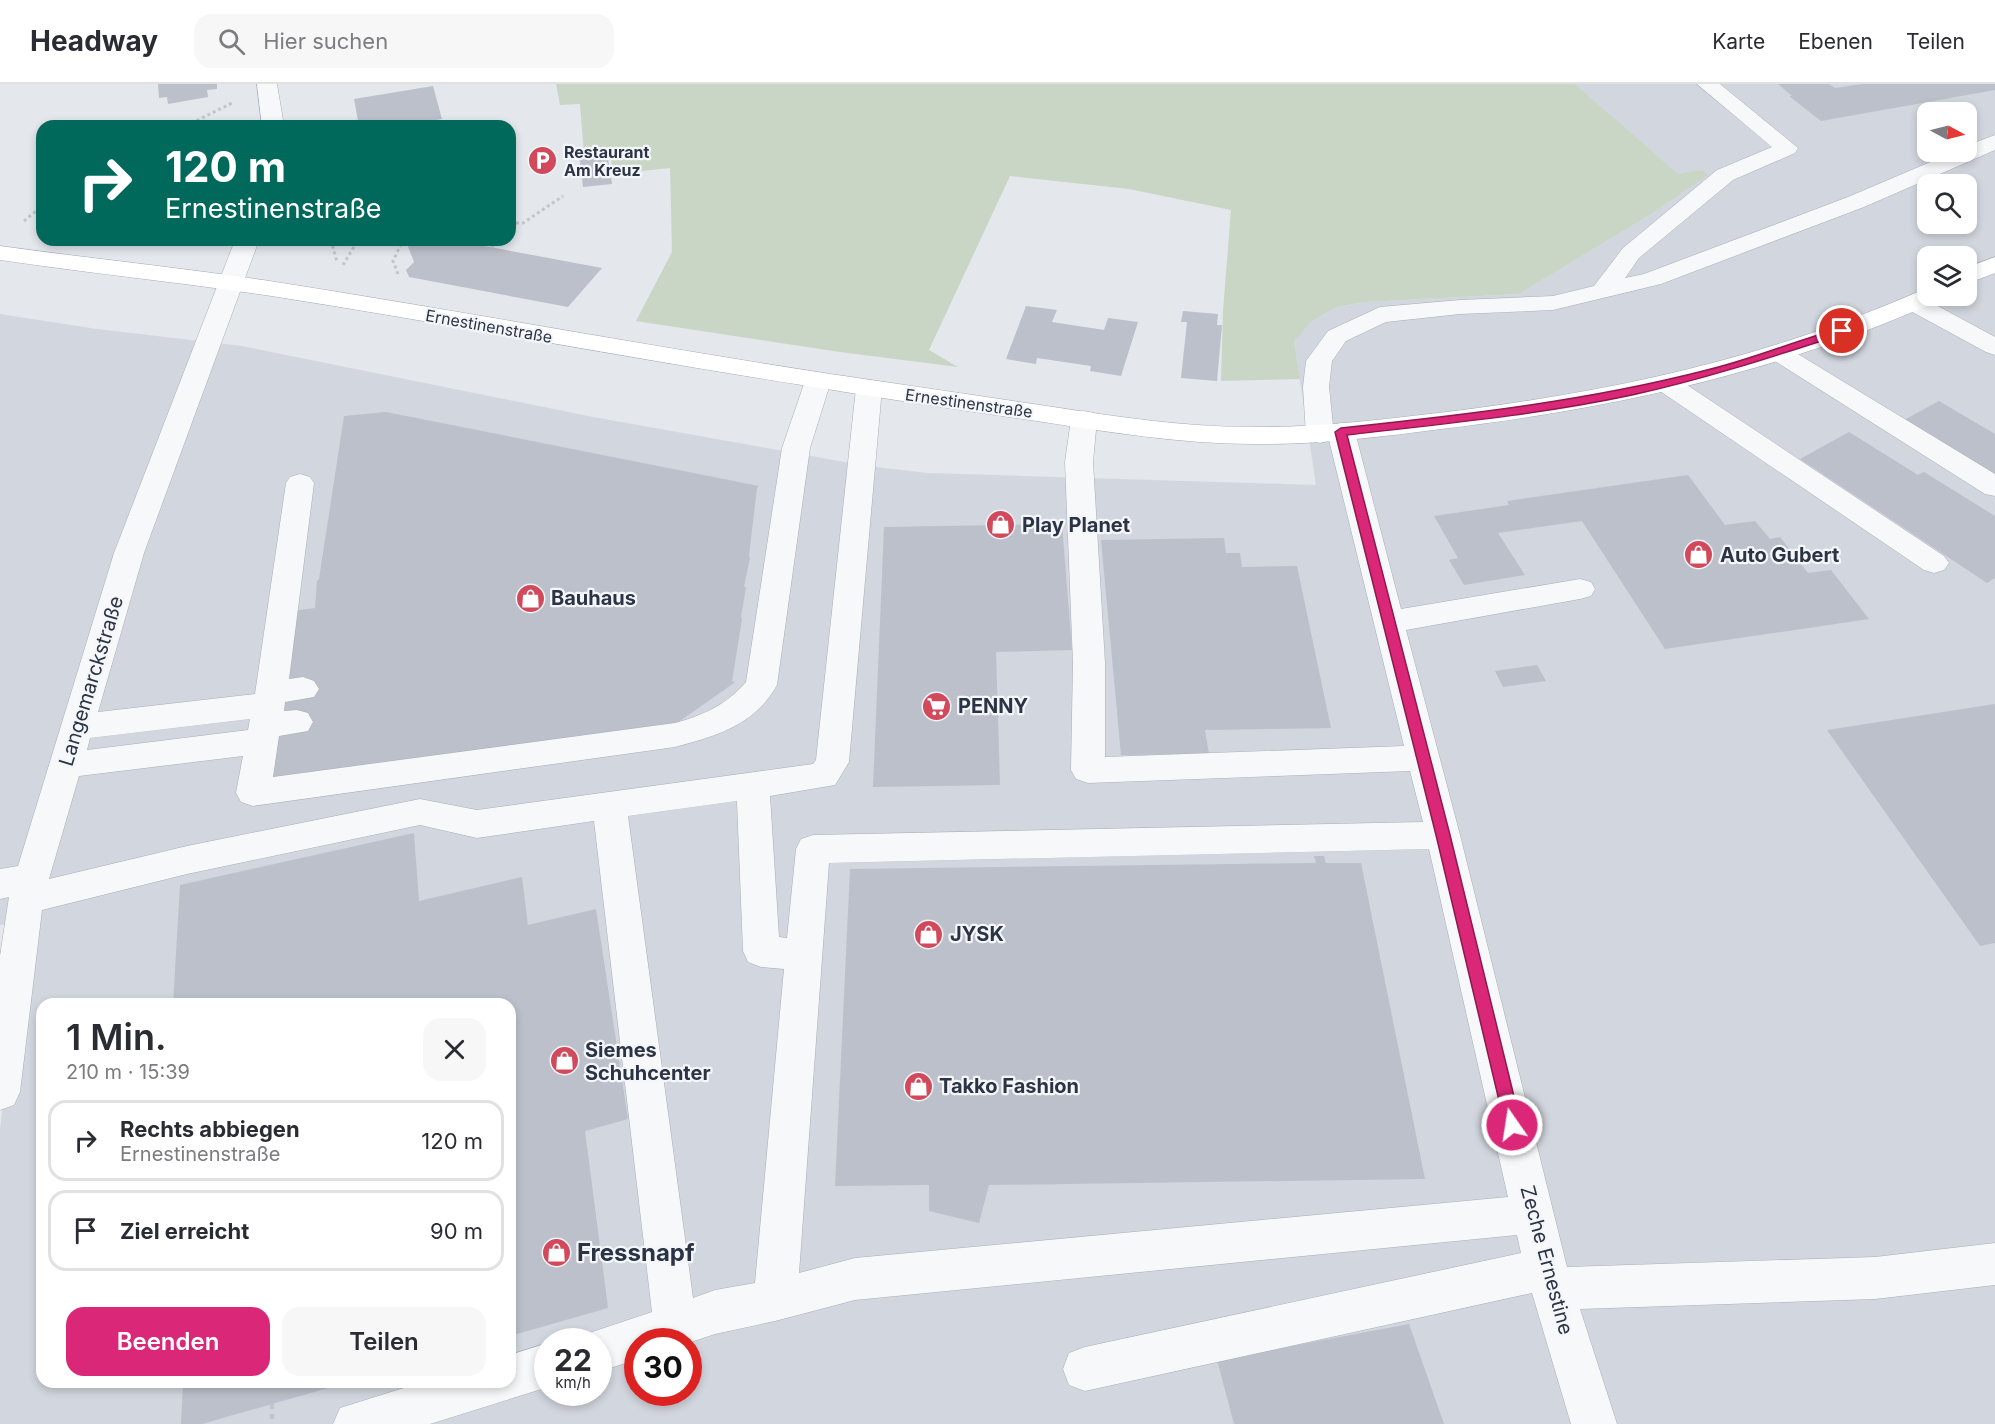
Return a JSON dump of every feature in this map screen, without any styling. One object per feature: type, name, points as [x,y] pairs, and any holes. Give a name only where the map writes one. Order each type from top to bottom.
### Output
[{"type":"main road","name":"Ernestinenstraße","points":[[0,253],[231,283],[818,381],[1213,435],[1330,433],[1487,416],[1630,392],[1779,353],[1863,324],[1917,301]]},
{"type":"main road","points":[[1977,273],[1995,264]]},
{"type":"street","points":[[267,84],[272,120]]},
{"type":"street","points":[[1602,292],[1631,253],[1725,175],[1787,148],[1707,84]]},
{"type":"street","name":"Zeche Ernestine","points":[[1594,1424],[1550,1279],[1533,1214],[1443,835],[1388,622],[1316,387],[1319,361],[1337,336],[1380,315],[1553,303],[1652,279],[1856,202],[1995,142]]},
{"type":"street","name":"Langemarckstraße","points":[[0,1092],[10,947],[19,887],[65,765],[129,553],[245,246]]},
{"type":"street","points":[[1933,306],[1995,347]]},
{"type":"street","points":[[1779,353],[1995,487]]},
{"type":"street","points":[[300,483],[253,793],[675,735],[718,723],[745,706],[761,686],[796,448],[818,381]]},
{"type":"street","points":[[1666,383],[1934,563]]},
{"type":"street","points":[[19,887],[187,860],[420,812],[477,824],[823,776],[832,762],[869,388]]},
{"type":"street","points":[[1084,419],[1079,462],[1089,663],[1088,770],[1422,758]]},
{"type":"street","points":[[1388,622],[1580,589]]},
{"type":"street","points":[[65,765],[266,716],[303,688]]},
{"type":"street","points":[[77,727],[266,716],[297,722]]},
{"type":"street","points":[[753,786],[761,951],[804,956]]},
{"type":"street","points":[[609,805],[675,1326]]},
{"type":"street","points":[[776,1300],[813,849],[1443,835]]},
{"type":"street","points":[[612,1346],[715,1312],[776,1300],[855,1279],[1533,1214]]},
{"type":"street","points":[[1084,1369],[1550,1279],[1875,1278],[1995,1264]]},
{"type":"street","points":[[516,1375],[534,1369]]},
{"type":"street","points":[[356,1424],[475,1388]]},
{"type":"path","points":[[198,120],[267,84]]},
{"type":"path","points":[[516,223],[523,223],[562,190]]},
{"type":"path","points":[[398,275],[393,261],[400,246]]},
{"type":"path","points":[[272,1404],[272,1424]]},
{"type":"shaded area","points":[[1575,84],[1995,84],[1995,1424],[0,1424],[0,1129],[27,920],[0,925],[0,314],[97,329],[242,346],[593,417],[867,466],[927,473],[1316,485],[1294,342],[1312,321],[1337,307],[1365,302],[1519,294],[1648,216],[1707,175],[1702,170],[1678,175]]},
{"type":"green space","points":[[556,84],[1575,84],[1678,174],[1702,170],[1708,175],[1648,216],[1519,294],[1365,302],[1337,307],[1312,321],[1294,342],[1300,379],[1221,381],[1223,311],[1231,210],[1129,189],[1010,176],[929,350],[958,367],[840,352],[636,321],[672,252],[670,168],[613,174],[610,151],[584,154],[580,104],[560,105]]},
{"type":"building","points":[[158,84],[217,84],[217,89],[207,90],[208,97],[168,104],[167,97],[159,98]]},
{"type":"building","points":[[1778,84],[1829,84],[1835,88],[1862,84],[1995,84],[1995,90],[1917,102],[1917,104],[1821,121],[1789,96],[1792,96]]},
{"type":"building","points":[[433,86],[442,119],[358,120],[354,99]]},
{"type":"building","points":[[607,152],[612,184],[583,187],[579,155]]},
{"type":"building","points":[[408,246],[484,246],[602,268],[568,307],[409,277],[406,270],[414,262]]},
{"type":"building","points":[[1026,306],[1057,310],[1052,322],[1104,330],[1108,318],[1138,322],[1121,376],[1090,371],[1091,366],[1037,358],[1036,364],[1006,359]]},
{"type":"building","points":[[1183,311],[1218,314],[1217,325],[1222,325],[1217,381],[1181,378],[1187,322],[1181,322]]},
{"type":"building","points":[[1939,401],[1995,434],[1995,479],[1902,421]]},
{"type":"building","name":"Bauhaus","points":[[386,412],[759,486],[744,586],[746,588],[732,682],[734,683],[677,723],[241,783],[271,614],[315,608],[317,581],[344,416]]},
{"type":"building","points":[[1849,432],[1918,475],[1924,472],[1995,516],[1995,578],[1987,583],[1800,459]]},
{"type":"building","name":"Auto Gubert","points":[[1688,475],[1725,525],[1755,521],[1770,539],[1780,537],[1808,573],[1831,570],[1869,619],[1665,649],[1582,521],[1498,533],[1525,575],[1464,585],[1449,560],[1458,558],[1434,516],[1509,505],[1507,501]]},
{"type":"building","name":"PENNY","points":[[1062,524],[1072,650],[996,652],[1000,785],[873,787],[884,527]]},
{"type":"building","points":[[1224,538],[1226,553],[1240,553],[1242,567],[1297,566],[1331,728],[1205,730],[1209,754],[1121,755],[1101,540]]},
{"type":"building","points":[[1537,665],[1546,681],[1503,687],[1495,671]]},
{"type":"building","points":[[1995,704],[1995,943],[1980,946],[1827,730]]},
{"type":"building","name":"Siemes Schuhcenter","points":[[414,833],[419,901],[522,877],[528,925],[596,909],[628,1119],[585,1131],[608,1308],[516,1334],[516,998],[173,998],[180,885]]},
{"type":"building","points":[[1314,856],[1324,856],[1326,863],[1361,863],[1425,1179],[989,1185],[979,1223],[929,1211],[929,1185],[835,1186],[850,869],[1316,863]]},
{"type":"building","points":[[1409,1324],[1444,1424],[1234,1424],[1217,1360]]},
{"type":"building","points":[[183,1388],[328,1388],[202,1424],[181,1424]]},
{"type":"place","name":"Restaurant Am Kreuz","points":[[543,161]]},
{"type":"place","name":"Play Planet","points":[[1001,525]]},
{"type":"place","name":"Auto Gubert","points":[[1699,555]]},
{"type":"place","name":"Bauhaus","points":[[530,598]]},
{"type":"place","name":"PENNY","points":[[937,706]]},
{"type":"place","name":"JYSK","points":[[929,934]]},
{"type":"place","name":"Siemes Schuhcenter","points":[[564,1061]]},
{"type":"place","name":"Takko Fashion","points":[[918,1086]]},
{"type":"place","name":"Fressnapf","points":[[556,1252]]},
{"type":"route","points":[[1512,1125],[1443,835],[1341,432],[1487,416],[1630,392],[1779,353],[1842,331]]}]
